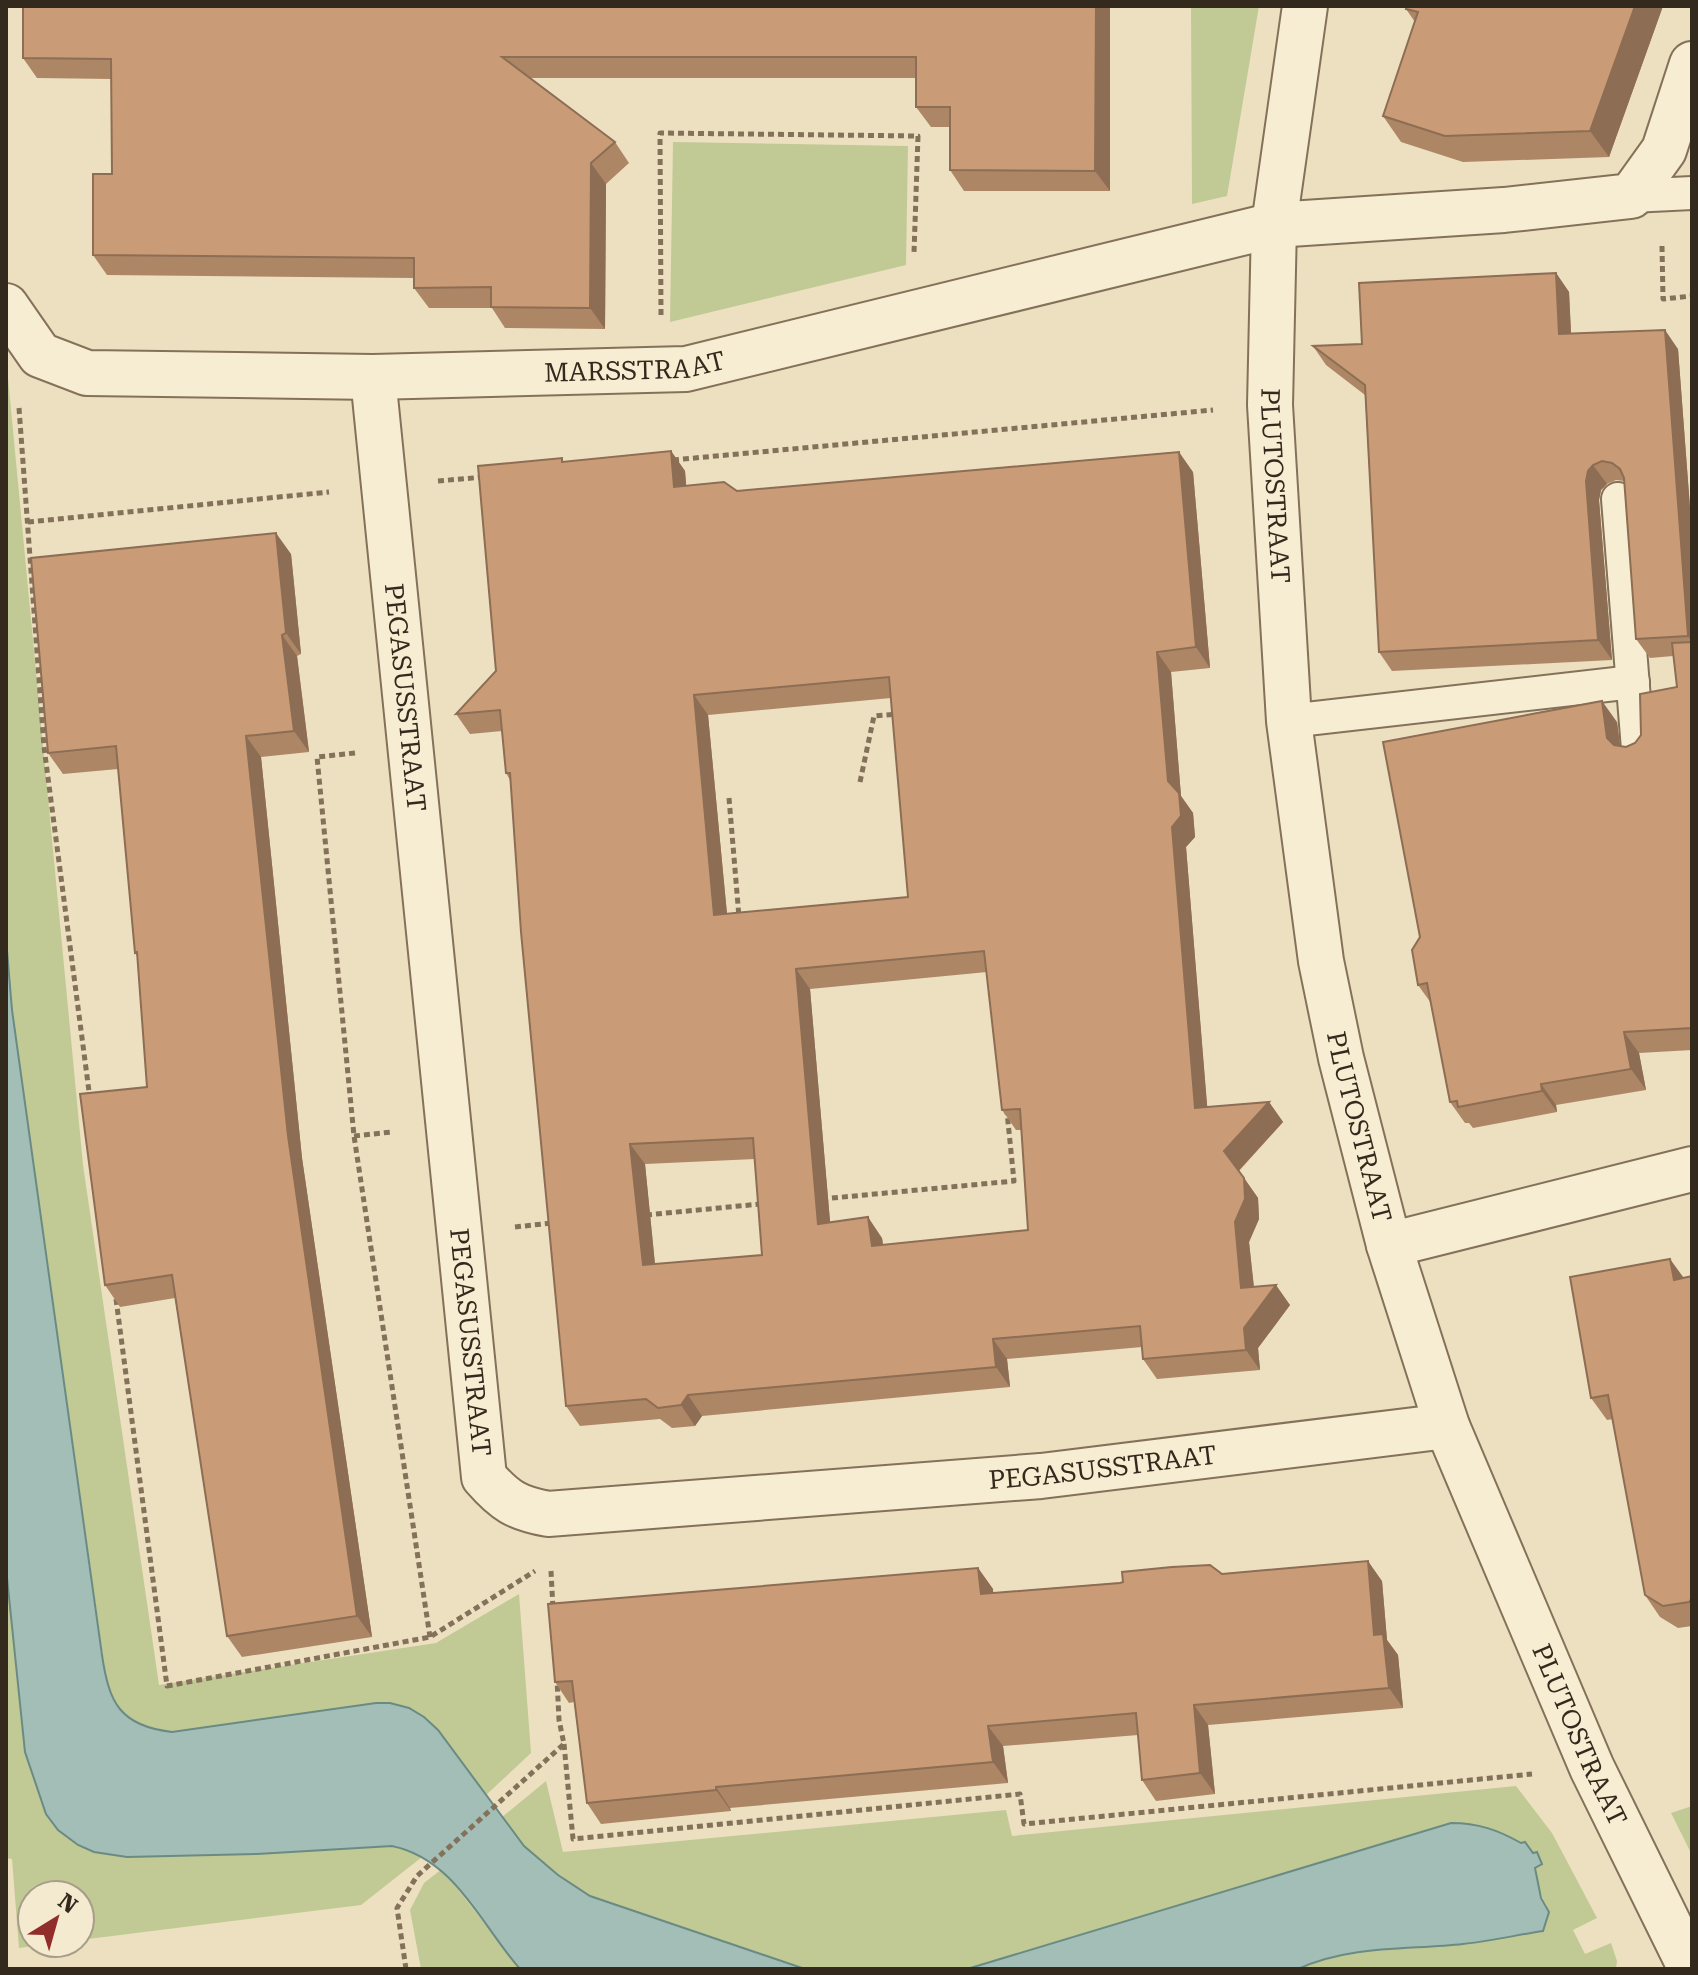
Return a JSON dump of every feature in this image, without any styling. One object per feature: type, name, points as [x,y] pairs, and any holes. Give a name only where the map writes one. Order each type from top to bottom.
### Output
[{"type":"street","name":"PLUTOSTRAAT","points":[[1305,6],[1274,225],[1270,405],[1289,721],[1321,961],[1341,1058],[1389,1245],[1447,1426],[1592,1768],[1691,1969]]},
{"type":"street","points":[[1274,225],[1504,210],[1631,196],[1664,150],[1692,64]]},
{"type":"street","name":"MARSSTRAAT","points":[[40,355],[87,373],[373,377],[686,369],[1274,225]]},
{"type":"street","points":[[6,306],[40,355]]},
{"type":"street","name":"PEGASUSSTRAAT","points":[[373,377],[484,1477],[500,1496],[521,1509],[548,1514],[1041,1476],[1447,1426]]},
{"type":"street","points":[[1389,1245],[1692,1169]]},
{"type":"lane","points":[[1631,196],[1692,193]]},
{"type":"lane","points":[[1618,499],[1638,749]]},
{"type":"lane","points":[[1289,721],[1633,682]]},
{"type":"path","points":[[661,370],[660,133],[918,136],[912,314]]},
{"type":"path","points":[[1631,196],[1662,239],[1663,299],[1692,296]]},
{"type":"path","points":[[40,355],[17,385],[44,747],[91,1107]]},
{"type":"path","points":[[669,460],[1223,409]]},
{"type":"path","points":[[28,522],[495,476]]},
{"type":"path","points":[[860,782],[874,716],[905,713]]},
{"type":"path","points":[[412,748],[317,757],[354,1136],[430,1637]]},
{"type":"path","points":[[729,798],[739,923]]},
{"type":"path","points":[[808,1200],[1014,1181],[1006,1102]]},
{"type":"path","points":[[634,1216],[760,1204],[759,1189]]},
{"type":"path","points":[[460,1232],[555,1223]]},
{"type":"path","points":[[116,1295],[167,1686],[430,1637],[551,1562]]},
{"type":"path","points":[[548,1514],[554,1625]]},
{"type":"path","points":[[557,1672],[559,1720],[573,1839],[1020,1794],[1024,1824],[1592,1768]]},
{"type":"path","points":[[406,1969],[397,1908],[417,1876],[564,1744]]},
{"type":"green space","points":[[1191,6],[1259,6],[1227,196],[1192,204]]},
{"type":"green space","points":[[673,142],[908,146],[906,265],[670,322]]},
{"type":"green space","points":[[6,357],[83,1165],[159,1685],[436,1643],[519,1594],[531,1753],[485,1796],[441,1734],[413,1711],[396,1705],[376,1703],[172,1732],[149,1728],[131,1719],[118,1706],[107,1685],[12,1010],[6,939]]},
{"type":"green space","points":[[6,1568],[25,1752],[46,1814],[58,1830],[78,1845],[94,1852],[257,1854],[392,1846],[411,1850],[422,1857],[361,1905],[96,1938],[96,1879],[16,1879],[16,1910],[12,1859],[6,1858]]},
{"type":"green space","points":[[546,1781],[563,1852],[1006,1810],[1012,1836],[1516,1786],[1552,1833],[1597,1918],[1573,1930],[1585,1954],[1611,1943],[1617,1961],[1616,1969],[1298,1969],[1358,1952],[1463,1944],[1543,1931],[1547,1906],[1537,1880],[1536,1852],[1533,1854],[1507,1835],[1451,1823],[967,1969],[805,1969],[590,1896],[558,1875],[524,1846],[501,1818]]},
{"type":"green space","points":[[1692,1806],[1692,1855],[1671,1813]]},
{"type":"green space","points":[[442,1869],[520,1969],[421,1969],[410,1910],[424,1883]]},
{"type":"water","points":[[6,939],[12,1010],[102,1655],[109,1686],[120,1709],[140,1724],[172,1732],[376,1703],[409,1708],[438,1730],[524,1846],[558,1875],[590,1896],[805,1969],[520,1969],[450,1879],[414,1853],[392,1846],[127,1857],[94,1852],[58,1830],[46,1814],[25,1752],[6,1568]]},
{"type":"water","points":[[1451,1823],[1488,1828],[1525,1842],[1533,1853],[1537,1852],[1542,1864],[1535,1868],[1541,1898],[1549,1912],[1543,1931],[1463,1944],[1358,1952],[1298,1969],[967,1969]]},
{"type":"building","points":[[23,6],[1096,6],[1095,171],[950,170],[950,107],[916,107],[916,57],[502,57],[615,142],[591,163],[590,308],[491,307],[491,287],[414,288],[414,258],[93,255],[93,174],[112,174],[111,59],[23,58]]},
{"type":"building","points":[[1407,6],[1635,6],[1590,131],[1445,136],[1383,116],[1418,12],[1406,9]]},
{"type":"building","points":[[1556,273],[1559,334],[1665,330],[1688,636],[1636,639],[1624,478],[1620,469],[1602,461],[1588,471],[1586,481],[1598,640],[1379,652],[1365,385],[1313,346],[1362,344],[1359,283]]},
{"type":"building","points":[[671,451],[674,487],[724,482],[737,491],[1179,452],[1196,647],[1157,652],[1168,781],[1179,793],[1181,816],[1172,827],[1195,1108],[1269,1102],[1224,1151],[1244,1178],[1245,1199],[1235,1222],[1241,1288],[1276,1285],[1244,1328],[1246,1350],[1143,1359],[1140,1326],[993,1339],[996,1367],[688,1395],[681,1405],[658,1408],[646,1399],[566,1406],[521,932],[510,773],[506,773],[500,710],[456,714],[496,671],[478,466],[562,458],[562,462]],"holes":[[[889,677],[908,897],[714,915],[694,695]],[[984,951],[1002,1110],[1020,1109],[1028,1230],[872,1246],[868,1217],[818,1224],[796,969]],[[753,1138],[762,1255],[643,1265],[630,1144]]]},
{"type":"building","points":[[276,533],[286,633],[282,635],[294,731],[246,736],[288,1136],[357,1616],[227,1636],[172,1275],[105,1285],[80,1094],[147,1087],[137,952],[116,746],[48,753],[31,558]]},
{"type":"building","points":[[1692,642],[1692,1028],[1624,1032],[1631,1069],[1541,1084],[1542,1091],[1458,1107],[1457,1101],[1450,1102],[1427,983],[1418,985],[1412,950],[1420,937],[1383,742],[1602,701],[1607,738],[1614,745],[1626,747],[1635,743],[1641,735],[1640,694],[1677,687],[1672,643]]},
{"type":"building","points":[[1670,1259],[1674,1280],[1692,1276],[1692,1598],[1689,1602],[1663,1606],[1645,1595],[1608,1395],[1591,1398],[1570,1277]]},
{"type":"building","points":[[1368,1561],[1374,1635],[1383,1634],[1389,1688],[1194,1705],[1200,1773],[1142,1780],[1136,1713],[988,1726],[993,1762],[716,1787],[716,1790],[587,1803],[572,1681],[555,1682],[548,1604],[978,1568],[981,1594],[1120,1583],[1123,1582],[1122,1572],[1172,1567],[1210,1565],[1222,1574]]}]
